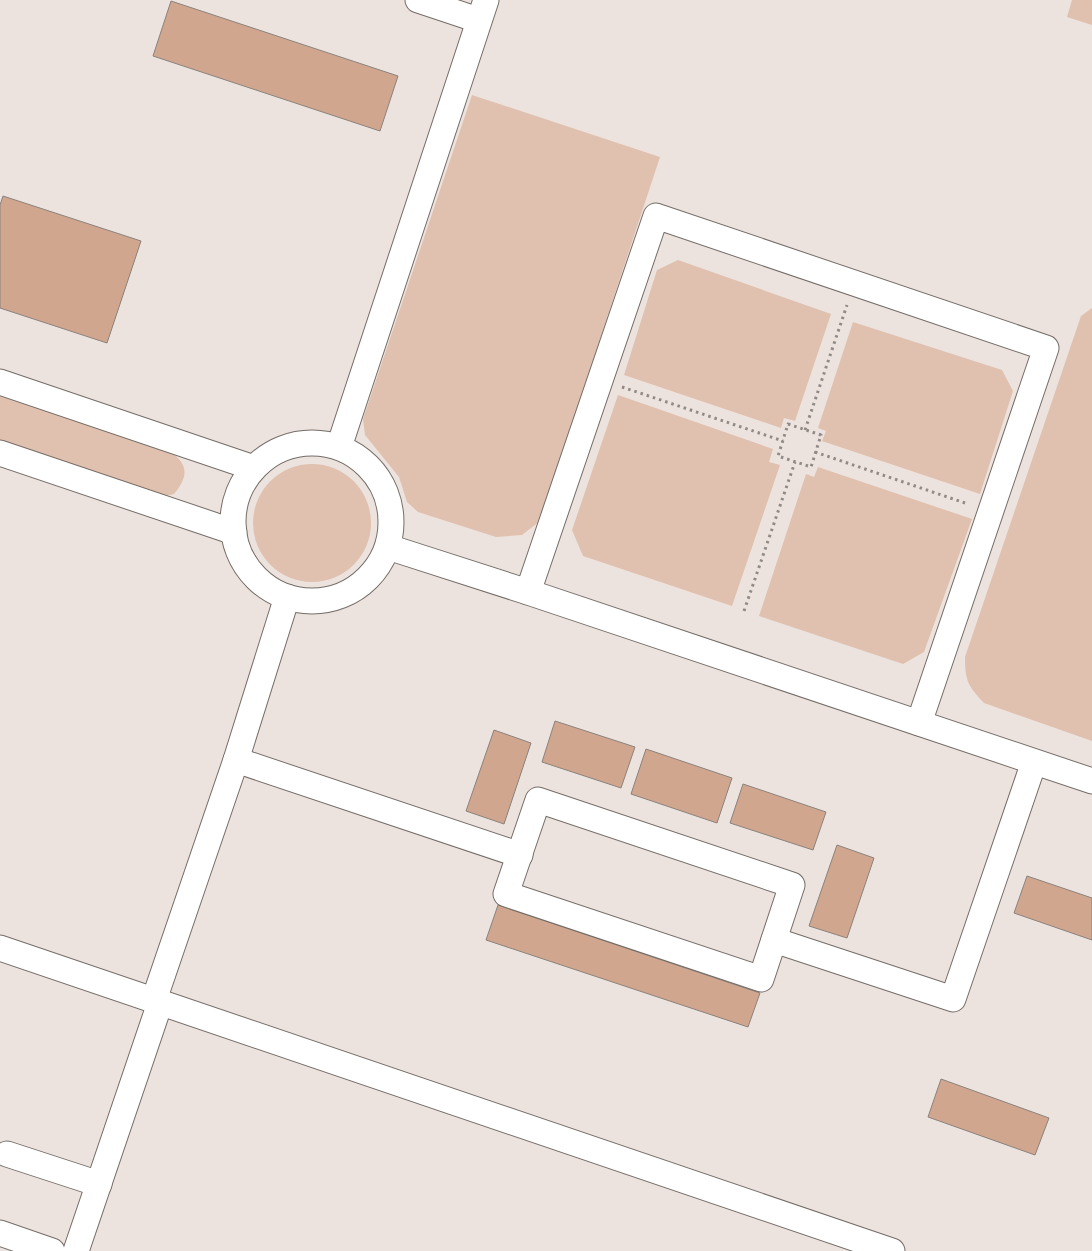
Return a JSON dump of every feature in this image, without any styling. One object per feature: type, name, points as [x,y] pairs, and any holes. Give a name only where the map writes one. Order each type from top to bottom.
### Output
[{"type":"street","points":[[339,447],[482,10],[418,0]]},
{"type":"street","points":[[528,592],[656,216],[1046,348],[919,723]]},
{"type":"street","points":[[0,382],[251,467]]},
{"type":"street","points":[[315,442],[339,447],[361,459],[378,476],[388,498],[392,523],[388,547],[376,569],[358,587],[336,598],[312,601],[287,598],[268,588],[251,574],[240,556],[234,532],[232,513],[238,491],[251,467],[268,455],[290,445],[315,442]]},
{"type":"street","points":[[0,453],[234,532]]},
{"type":"street","points":[[388,547],[1092,781]]},
{"type":"street","points":[[76,1251],[287,598]]},
{"type":"street","points":[[236,760],[520,855]]},
{"type":"street","points":[[774,940],[952,999],[1034,762]]},
{"type":"street","points":[[538,800],[792,884],[760,979],[506,894],[520,855],[538,800]]},
{"type":"street","points":[[0,948],[892,1251]]},
{"type":"street","points":[[8,1154],[98,1184]]},
{"type":"street","points":[[0,1233],[52,1251]]},
{"type":"path","points":[[805,430],[855,283]]},
{"type":"path","points":[[600,379],[783,441]]},
{"type":"path","points":[[788,424],[821,435],[811,467],[778,456],[783,441],[788,424]]},
{"type":"path","points":[[815,452],[991,512]]},
{"type":"path","points":[[744,611],[795,462]]},
{"type":"shaded area","points":[[1072,0],[1092,0],[1092,25],[1067,17]]},
{"type":"shaded area","points":[[472,95],[660,157],[540,521],[522,535],[496,537],[418,512],[407,502],[399,477],[365,435],[363,419]]},
{"type":"shaded area","points":[[678,260],[831,314],[795,421],[784,418],[781,428],[624,375],[657,270]]},
{"type":"shaded area","points":[[1092,308],[1092,741],[984,703],[968,683],[965,657],[1081,316]]},
{"type":"shaded area","points":[[853,322],[1002,370],[1013,391],[980,494],[822,441],[826,431],[818,428]]},
{"type":"shaded area","points":[[0,394],[171,452],[184,467],[182,483],[174,494],[165,496],[0,442]]},
{"type":"shaded area","points":[[618,395],[773,449],[769,462],[780,465],[732,606],[583,556],[572,530]]},
{"type":"shaded area","points":[[312,464],[335,469],[354,481],[366,500],[371,523],[366,546],[354,565],[335,577],[312,582],[289,577],[270,565],[258,546],[253,523],[258,500],[270,481],[289,469]]},
{"type":"shaded area","points":[[818,467],[972,519],[924,652],[903,664],[759,616],[806,474],[814,477]]},
{"type":"building","points":[[171,1],[398,76],[380,131],[153,56]]},
{"type":"building","points":[[3,196],[141,241],[107,343],[0,308],[0,205]]},
{"type":"building","points":[[555,721],[635,747],[621,788],[542,762]]},
{"type":"building","points":[[494,730],[531,743],[504,824],[466,811]]},
{"type":"building","points":[[646,749],[732,778],[717,823],[631,794]]},
{"type":"building","points":[[743,784],[826,812],[813,850],[730,823]]},
{"type":"building","points":[[837,845],[874,858],[847,938],[809,926]]},
{"type":"building","points":[[1027,876],[1092,898],[1092,940],[1014,913]]},
{"type":"building","points":[[498,905],[760,993],[748,1027],[486,940]]},
{"type":"building","points":[[941,1079],[1049,1118],[1035,1155],[928,1117]]}]
